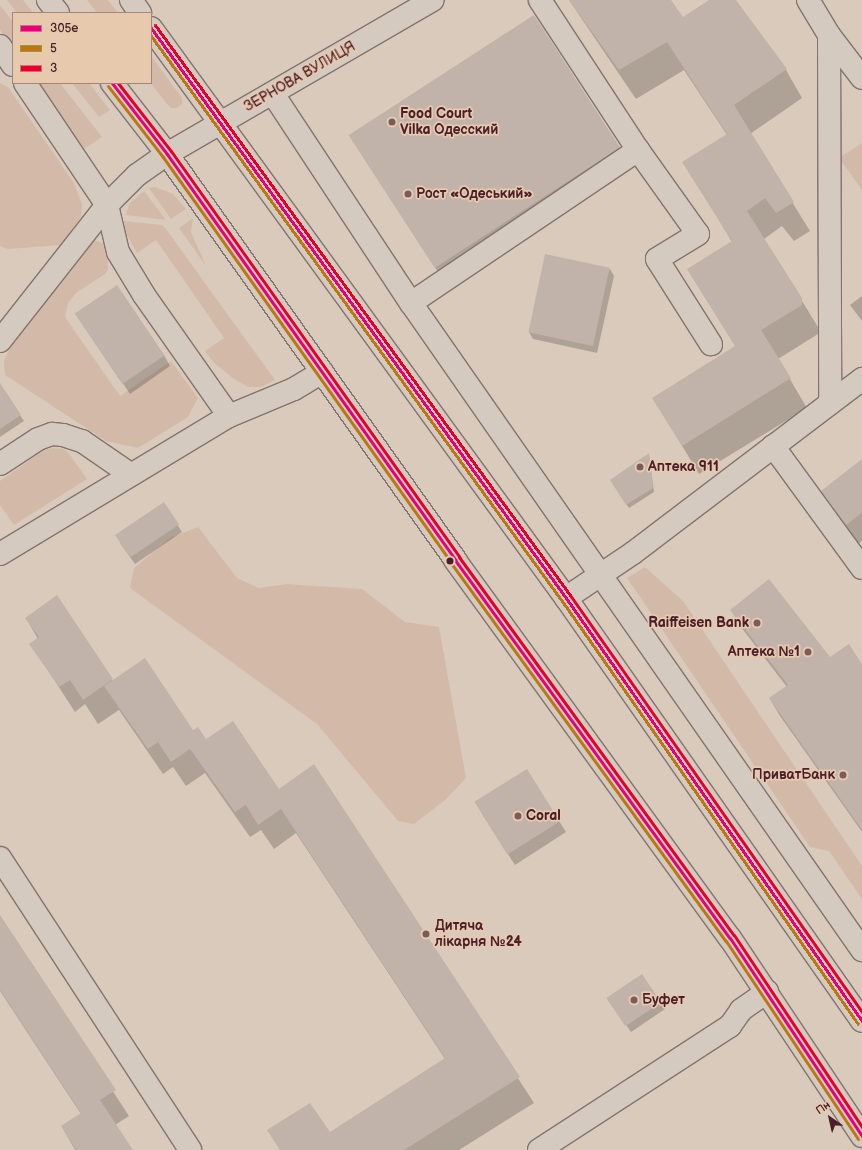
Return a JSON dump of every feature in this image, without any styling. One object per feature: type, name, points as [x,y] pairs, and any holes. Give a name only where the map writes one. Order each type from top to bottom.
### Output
[{"type":"main road","points":[[48,0],[57,12]]},
{"type":"main road","points":[[131,0],[139,12]]},
{"type":"main road","name":"ЗЕРНОВА ВУЛИЦЯ","points":[[0,342],[107,205],[137,175],[167,154],[433,0]]},
{"type":"main road","points":[[540,0],[638,150],[698,234],[657,259],[712,344]]},
{"type":"main road","points":[[808,0],[829,35],[862,78]]},
{"type":"main road","points":[[152,29],[566,598],[862,1021]]},
{"type":"main road","points":[[829,35],[830,403]]},
{"type":"main road","points":[[26,84],[107,205],[118,252],[144,295],[229,416]]},
{"type":"main road","points":[[113,84],[167,154],[767,992],[862,1136]]},
{"type":"main road","points":[[273,94],[411,303],[862,950]]},
{"type":"main road","points":[[411,303],[638,150]]},
{"type":"main road","points":[[0,554],[130,474],[229,416],[294,389],[322,372]]},
{"type":"main road","points":[[566,598],[601,575],[862,379]]},
{"type":"main road","points":[[0,464],[38,439],[52,434],[63,435],[82,441],[130,474]]},
{"type":"main road","points":[[773,446],[862,568]]},
{"type":"main road","points":[[0,858],[190,1150]]},
{"type":"main road","points":[[539,1150],[730,1026],[741,1010],[767,992]]},
{"type":"shaded area","points":[[7,0],[23,0],[32,12],[16,12]]},
{"type":"shaded area","points":[[87,0],[108,0],[117,12],[96,12]]},
{"type":"shaded area","points":[[0,5],[12,21],[12,47],[0,30]]},
{"type":"shaded area","points":[[152,57],[182,98],[182,104],[177,108],[171,108],[152,84]]},
{"type":"shaded area","points":[[0,83],[8,87],[74,183],[82,204],[81,217],[60,245],[8,249],[0,246]]},
{"type":"shaded area","points":[[39,84],[61,84],[102,137],[84,149]]},
{"type":"shaded area","points":[[73,84],[90,84],[110,110],[99,117]]},
{"type":"shaded area","points":[[862,143],[862,190],[839,158]]},
{"type":"shaded area","points":[[155,187],[173,194],[186,209],[171,219],[149,188]]},
{"type":"shaded area","points":[[144,191],[166,220],[126,215],[129,204]]},
{"type":"shaded area","points":[[193,218],[191,232],[206,266],[179,228]]},
{"type":"shaded area","points":[[124,221],[162,225],[166,229],[275,380],[261,387],[248,387],[234,379],[213,362],[205,351],[224,338],[156,240],[137,253],[126,234]]},
{"type":"shaded area","points":[[89,239],[100,242],[107,247],[108,269],[105,274],[76,293],[68,303],[65,317],[120,396],[171,361],[198,398],[188,417],[138,448],[106,441],[5,375],[4,361],[17,331]]},
{"type":"shaded area","points":[[53,448],[64,449],[87,479],[14,525],[0,505],[0,481],[44,450]]},
{"type":"shaded area","points":[[198,527],[237,578],[259,588],[287,584],[362,589],[405,622],[439,627],[466,778],[445,800],[414,824],[398,821],[317,724],[130,588],[134,568],[170,538]]},
{"type":"shaded area","points":[[645,567],[683,601],[862,866],[862,899],[829,851],[810,847],[627,578]]},
{"type":"building","points":[[569,0],[671,0],[683,17],[709,0],[736,0],[787,69],[734,105],[794,202],[776,213],[765,198],[747,211],[802,298],[802,305],[761,330],[791,378],[682,446],[652,398],[735,346],[687,269],[732,241],[682,162],[727,134],[667,42],[619,70]]},
{"type":"building","points":[[534,15],[620,148],[435,268],[349,135]]},
{"type":"building","points":[[545,254],[610,268],[593,346],[528,332]]},
{"type":"building","points":[[117,285],[165,355],[122,384],[75,314]]},
{"type":"building","points":[[0,383],[21,415],[0,429]]},
{"type":"building","name":"Аптека 911","points":[[649,453],[653,488],[626,505],[610,480]]},
{"type":"building","points":[[862,459],[862,513],[846,525],[821,491]]},
{"type":"building","points":[[164,502],[179,524],[130,557],[115,535]]},
{"type":"building","points":[[769,579],[830,657],[849,644],[862,664],[862,830],[769,698],[788,685],[730,610]]},
{"type":"building","points":[[57,595],[113,679],[83,700],[70,680],[59,687],[29,644],[39,637],[25,618]]},
{"type":"building","points":[[145,658],[193,730],[198,727],[206,739],[233,721],[279,789],[314,764],[520,1077],[404,1150],[280,1150],[267,1130],[310,1103],[330,1132],[445,1058],[281,809],[258,825],[246,805],[235,812],[190,749],[171,762],[158,742],[148,749],[104,686]]},
{"type":"building","points":[[527,769],[560,822],[507,854],[474,802]]},
{"type":"building","points":[[0,915],[116,1090],[100,1100],[133,1150],[76,1150],[61,1126],[81,1113],[0,990]]},
{"type":"building","name":"Буфет","points":[[642,974],[661,1002],[625,1026],[606,998]]},
{"type":"transit line","name":"3","points":[[155,25],[570,595],[862,1012]]},
{"type":"transit line","name":"305e","points":[[152,29],[566,598],[862,1021]]},
{"type":"transit line","name":"5","points":[[152,37],[562,601],[858,1024]]},
{"type":"transit line","name":"305e","points":[[113,84],[167,154],[455,560],[730,938],[862,1136]]},
{"type":"transit line","name":"3","points":[[119,84],[171,151],[459,557],[734,935],[862,1127]]},
{"type":"transit line","name":"5","points":[[108,86],[163,157],[451,563],[726,941],[858,1139]]},
{"type":"place","name":"Food Court Vilka Одесский","points":[[392,122]]},
{"type":"place","name":"Рост «Одеський»","points":[[408,194]]},
{"type":"place","name":"Аптека 911","points":[[640,467]]},
{"type":"place","name":"Raiffeisen Bank","points":[[757,623]]},
{"type":"place","name":"Аптека №1","points":[[808,652]]},
{"type":"place","name":"ПриватБанк","points":[[843,775]]},
{"type":"place","name":"Coral","points":[[518,816]]},
{"type":"place","name":"Дитяча лікарня №24","points":[[426,934]]},
{"type":"place","name":"Буфет","points":[[634,1000]]}]
